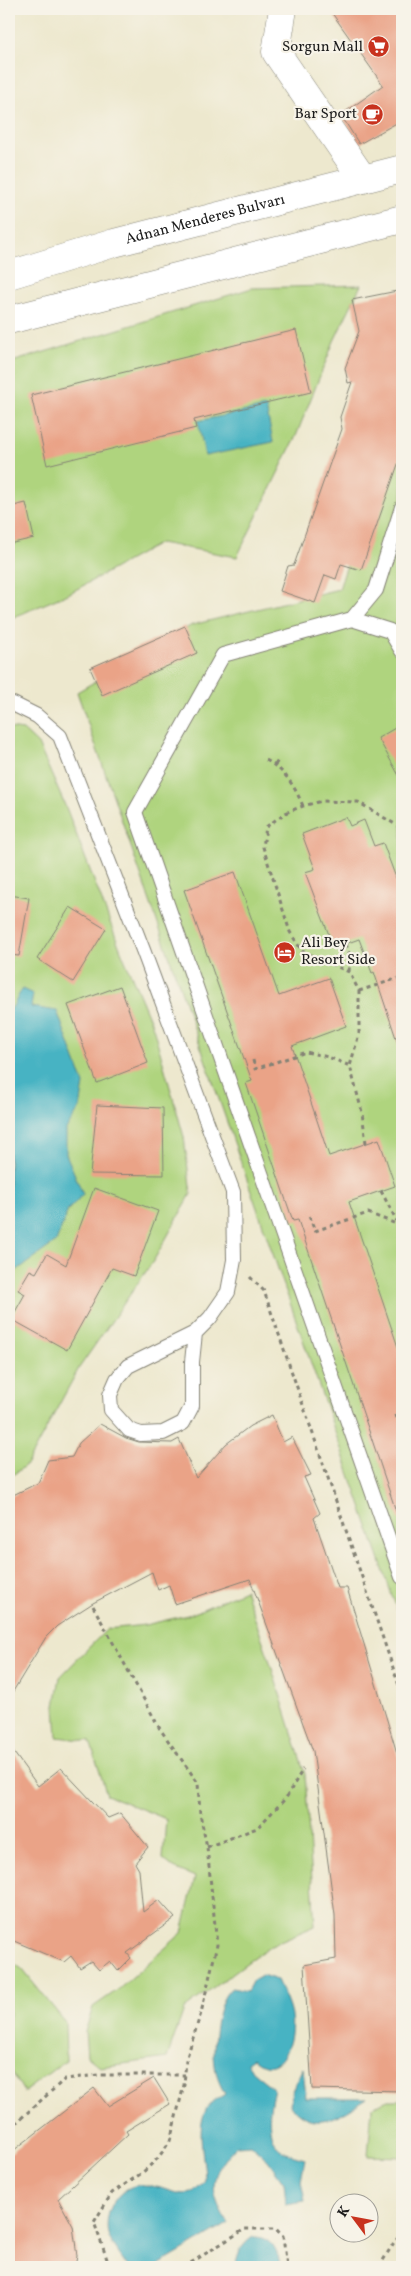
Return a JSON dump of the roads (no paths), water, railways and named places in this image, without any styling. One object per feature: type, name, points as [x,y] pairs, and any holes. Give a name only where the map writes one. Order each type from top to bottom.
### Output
[{"type":"main road","points":[[283,9],[276,52],[363,179]]},
{"type":"main road","name":"Adnan Menderes Bulvarı","points":[[9,275],[114,243],[402,169]]},
{"type":"main road","points":[[9,320],[402,219]]},
{"type":"lane","points":[[352,619],[376,590],[402,506]]},
{"type":"lane","points":[[402,651],[390,631],[352,619],[223,655],[135,812],[402,1577]]},
{"type":"lane","points":[[9,704],[13,704],[37,716],[60,736],[143,950],[233,1192],[234,1260],[228,1292],[210,1318],[195,1333],[128,1366],[118,1379],[110,1395],[111,1410],[129,1430],[141,1434],[163,1433],[183,1423],[192,1406],[192,1362],[195,1333]]},
{"type":"water","points":[[266,407],[273,442],[205,456],[198,421]]},
{"type":"water","points":[[22,989],[33,994],[31,1007],[57,1011],[84,1084],[80,1108],[66,1129],[66,1154],[83,1194],[68,1210],[56,1242],[9,1276],[9,1009],[12,1008]]},
{"type":"water","points":[[262,1975],[277,1980],[290,2011],[291,2036],[284,2055],[278,2062],[271,2065],[263,2064],[253,2058],[247,2062],[252,2071],[274,2089],[270,2114],[270,2131],[277,2146],[291,2155],[305,2159],[301,2181],[305,2201],[286,2204],[284,2183],[268,2160],[251,2145],[236,2146],[220,2166],[214,2183],[217,2202],[228,2224],[155,2267],[128,2267],[109,2238],[107,2225],[111,2207],[121,2193],[128,2188],[145,2185],[187,2194],[192,2193],[205,2180],[201,2142],[202,2122],[209,2105],[225,2094],[217,2077],[214,2057],[216,2024],[219,2012],[222,2002],[232,1988],[247,1991],[253,1980]]},
{"type":"water","points":[[303,2067],[306,2098],[367,2098],[348,2110],[328,2119],[309,2119],[299,2114],[290,2105],[292,2091]]},
{"type":"water","points":[[253,2237],[259,2237],[269,2242],[276,2250],[280,2267],[236,2267],[240,2250]]},
{"type":"place","name":"Sorgun Mall","points":[[379,47]]},
{"type":"place","name":"Bar Sport","points":[[373,114]]},
{"type":"place","name":"Ali Bey Resort Side","points":[[285,952]]}]
